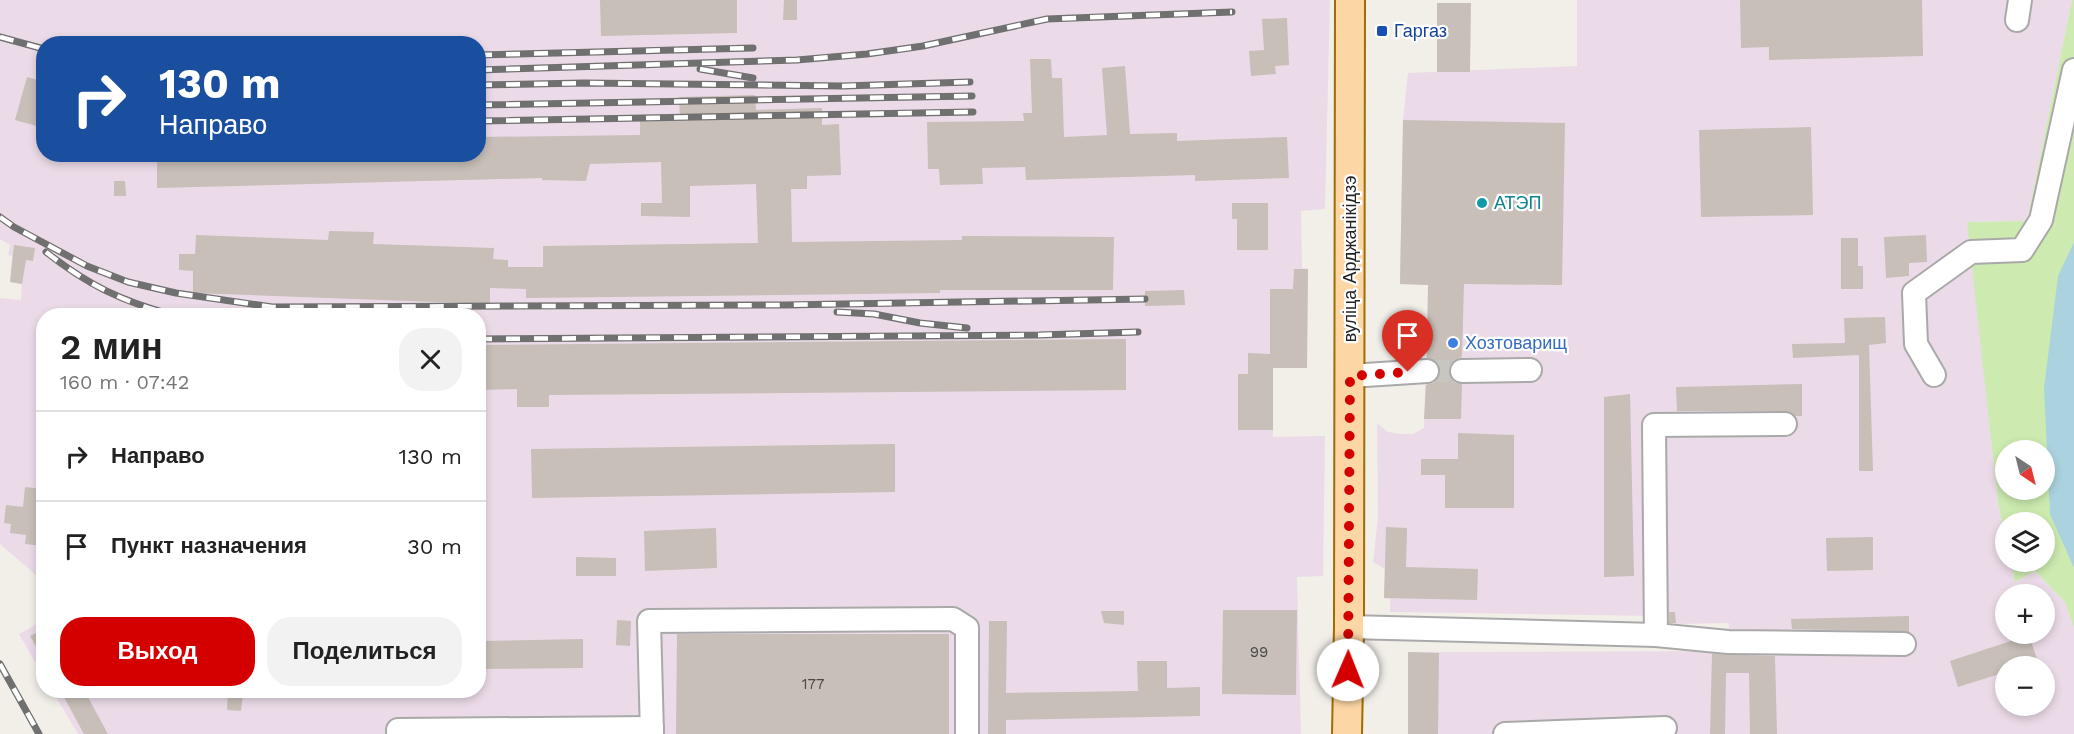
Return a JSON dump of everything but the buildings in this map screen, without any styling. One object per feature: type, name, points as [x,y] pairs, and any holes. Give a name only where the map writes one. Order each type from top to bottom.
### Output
[{"type":"main road","name":"вуліца Арджанікідзэ","points":[[1347,734],[1350,0]]},
{"type":"lane","points":[[1934,375],[1916,344],[1914,293],[1971,252],[2022,250],[2041,220],[2074,70]]},
{"type":"lane","points":[[1462,371],[1530,370]]},
{"type":"lane","points":[[1350,376],[1427,371]]},
{"type":"lane","points":[[1656,635],[1654,425],[1785,424]]},
{"type":"lane","points":[[398,734],[398,730],[652,731],[649,621],[952,619],[966,627],[966,734]]},
{"type":"lane","points":[[1349,627],[1656,635],[1728,642],[1904,644]]},
{"type":"lane","points":[[1505,734],[1665,728]]},
{"type":"shaded area","points":[[0,0],[1330,0],[1325,209],[1301,211],[1302,268],[1308,269],[1307,368],[1273,368],[1273,437],[1325,436],[1323,576],[1297,577],[1301,734],[78,734],[57,698],[486,698],[486,308],[36,308],[36,575],[0,544],[0,298],[21,300],[22,284],[10,282],[12,256],[8,255],[10,245],[0,239]]},
{"type":"shaded area","points":[[1577,0],[2072,0],[2027,221],[1968,222],[1995,475],[1995,500],[1998,500],[2000,512],[1995,512],[1995,572],[2013,572],[2015,582],[2036,572],[2048,584],[1995,584],[1995,644],[2055,644],[2055,592],[2065,602],[2074,628],[2074,734],[1408,734],[1408,652],[1727,651],[1729,623],[1676,624],[1675,612],[1662,612],[1655,616],[1390,612],[1390,599],[1384,598],[1385,569],[1373,562],[1378,517],[1377,423],[1388,432],[1402,434],[1413,434],[1424,428],[1428,285],[1400,284],[1403,120],[1408,73],[1577,66]]},
{"type":"shaded area","points":[[36,625],[36,664],[19,634]]},
{"type":"green space","points":[[2072,0],[2074,0],[2074,628],[2065,602],[2055,592],[2055,584],[2048,584],[2036,572],[2055,572],[2055,512],[2000,512],[1998,500],[2055,500],[2055,440],[1995,440],[1995,476],[1967,222],[2027,221]]},
{"type":"green space","points":[[2013,572],[2033,572],[2015,582]]},
{"type":"water","points":[[2074,242],[2074,568],[2055,525],[2055,512],[2050,512],[2049,500],[2055,500],[2055,440],[2046,440],[2044,388],[2058,276]]},
{"type":"tunnel","points":[[1427,371],[1462,371]]},
{"type":"railway","points":[[486,70],[797,60],[923,46],[1047,19],[1232,12]]},
{"type":"railway","points":[[0,37],[36,47]]},
{"type":"railway","points":[[486,55],[753,48]]},
{"type":"railway","points":[[700,69],[753,78]]},
{"type":"railway","points":[[486,85],[583,83],[843,86],[970,82]]},
{"type":"railway","points":[[486,105],[972,96]]},
{"type":"railway","points":[[486,121],[973,112]]},
{"type":"railway","points":[[0,217],[14,227],[87,266],[128,282],[176,293],[272,307],[784,305],[1145,299]]},
{"type":"railway","points":[[46,252],[91,283],[121,298],[150,308]]},
{"type":"railway","points":[[837,312],[874,314],[920,323],[967,328]]},
{"type":"railway","points":[[486,339],[1039,335],[1138,332]]},
{"type":"railway","points":[[0,664],[39,734]]},
{"type":"place","name":"Гаргаз","points":[[1382,31]]},
{"type":"place","name":"АТЭП","points":[[1482,203]]},
{"type":"place","name":"Хозтоварищ","points":[[1453,343]]},
{"type":"route","points":[[1348,670],[1350,376],[1408,372]]}]
